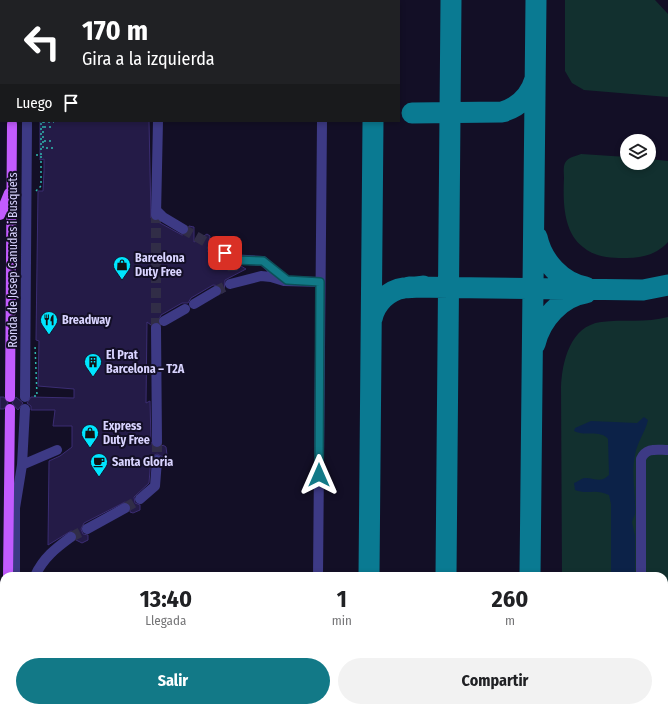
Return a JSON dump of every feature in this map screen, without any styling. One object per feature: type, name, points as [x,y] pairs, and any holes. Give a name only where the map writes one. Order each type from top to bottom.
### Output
[{"type":"main road","name":"Ronda de Josep Canudas i Busquets","points":[[10,397],[12,124]]},
{"type":"main road","points":[[0,215],[11,189]]},
{"type":"main road","points":[[8,572],[10,409]]},
{"type":"lane","points":[[158,122],[156,213],[184,229]]},
{"type":"lane","points":[[318,572],[322,122]]},
{"type":"lane","name":"Ronda de Josep Canudas i Busquets","points":[[25,397],[27,124]]},
{"type":"lane","points":[[229,258],[263,261],[284,279],[291,282]]},
{"type":"lane","points":[[194,304],[226,284],[260,276],[291,282],[320,282]]},
{"type":"lane","points":[[157,442],[158,327],[185,309]]},
{"type":"lane","points":[[15,572],[15,508],[22,465],[25,409]]},
{"type":"lane","points":[[22,465],[57,450]]},
{"type":"lane","points":[[641,572],[641,459],[643,453],[648,450],[668,450]]},
{"type":"lane","points":[[140,499],[155,486],[157,460]]},
{"type":"lane","points":[[88,529],[125,508]]},
{"type":"lane","points":[[37,572],[42,562],[51,552],[72,538]]},
{"type":"path","points":[[42,122],[43,148],[53,148]]},
{"type":"path","points":[[27,155],[42,155],[42,122]]},
{"type":"path","points":[[43,127],[54,127]]},
{"type":"path","points":[[43,141],[54,141]]},
{"type":"green space","points":[[565,0],[655,0],[668,14],[668,97],[584,90],[572,83],[565,71]]},
{"type":"green space","points":[[581,154],[620,157],[620,170],[656,170],[656,160],[668,161],[668,242],[659,250],[644,256],[633,258],[615,258],[604,257],[588,251],[576,241],[568,225],[564,206],[564,168],[565,163],[572,157]]},
{"type":"green space","points":[[668,317],[668,572],[562,572],[561,387],[563,367],[566,357],[575,338],[582,330],[590,325],[601,322],[660,319]]},
{"type":"water","points":[[644,417],[648,420],[636,450],[633,470],[635,514],[632,522],[635,536],[635,572],[611,572],[611,504],[609,495],[600,492],[584,492],[575,490],[574,483],[584,478],[600,480],[609,475],[608,439],[601,434],[578,433],[574,431],[575,428],[591,421],[637,423]]},
{"type":"building","name":"El Prat Barcelona – T2A","points":[[40,122],[149,122],[151,218],[182,235],[188,233],[189,226],[194,227],[194,242],[207,234],[210,236],[208,252],[223,242],[224,262],[229,265],[241,266],[246,269],[225,280],[224,292],[222,293],[220,286],[213,285],[191,298],[188,303],[182,303],[161,315],[158,322],[151,325],[147,322],[146,403],[150,401],[151,442],[154,448],[160,448],[163,445],[166,447],[167,455],[163,457],[157,454],[151,457],[149,483],[134,497],[135,503],[140,505],[140,510],[133,513],[130,512],[130,505],[125,502],[84,523],[81,529],[83,534],[88,535],[88,540],[82,543],[76,540],[76,533],[71,531],[48,545],[49,461],[60,456],[72,447],[72,426],[53,426],[55,410],[31,410],[31,406],[27,403],[31,397],[74,398],[74,389],[38,386],[39,341],[36,340],[38,191],[43,191],[44,159],[40,160]]},
{"type":"building","points":[[0,397],[4,397],[8,403],[4,409],[0,409]]},
{"type":"building","points":[[16,397],[23,403],[18,410],[12,403]]},
{"type":"taxiway","points":[[446,572],[451,0]]},
{"type":"taxiway","points":[[530,572],[536,0]]},
{"type":"taxiway","points":[[412,113],[502,112],[519,104],[527,96],[535,79]]},
{"type":"taxiway","points":[[369,572],[373,122]]},
{"type":"taxiway","points":[[537,237],[543,254],[554,270],[569,281],[586,287]]},
{"type":"taxiway","points":[[409,287],[643,290],[668,285]]},
{"type":"taxiway","points":[[372,319],[379,303],[388,295],[398,289],[423,286]]},
{"type":"taxiway","points":[[535,344],[542,326],[553,311],[568,299],[586,293]]},
{"type":"tunnel","points":[[156,215],[156,328]]},
{"type":"tunnel","points":[[183,229],[225,253]]},
{"type":"tunnel","points":[[232,261],[233,276]]},
{"type":"tunnel","points":[[216,291],[224,287]]},
{"type":"tunnel","points":[[157,442],[157,460]]},
{"type":"tunnel","points":[[125,508],[140,499]]},
{"type":"tunnel","points":[[71,537],[87,529]]},
{"type":"place","name":"Barcelona Duty Free","points":[[122,280]]},
{"type":"place","name":"Breadway","points":[[49,335]]},
{"type":"place","name":"El Prat Barcelona – T2A","points":[[93,377]]},
{"type":"place","name":"Express Duty Free","points":[[90,448]]},
{"type":"place","name":"Santa Gloria","points":[[99,477]]},
{"type":"route","points":[[225,253],[230,259],[234,260],[263,261],[284,279],[291,282],[320,282],[319,475]]}]
